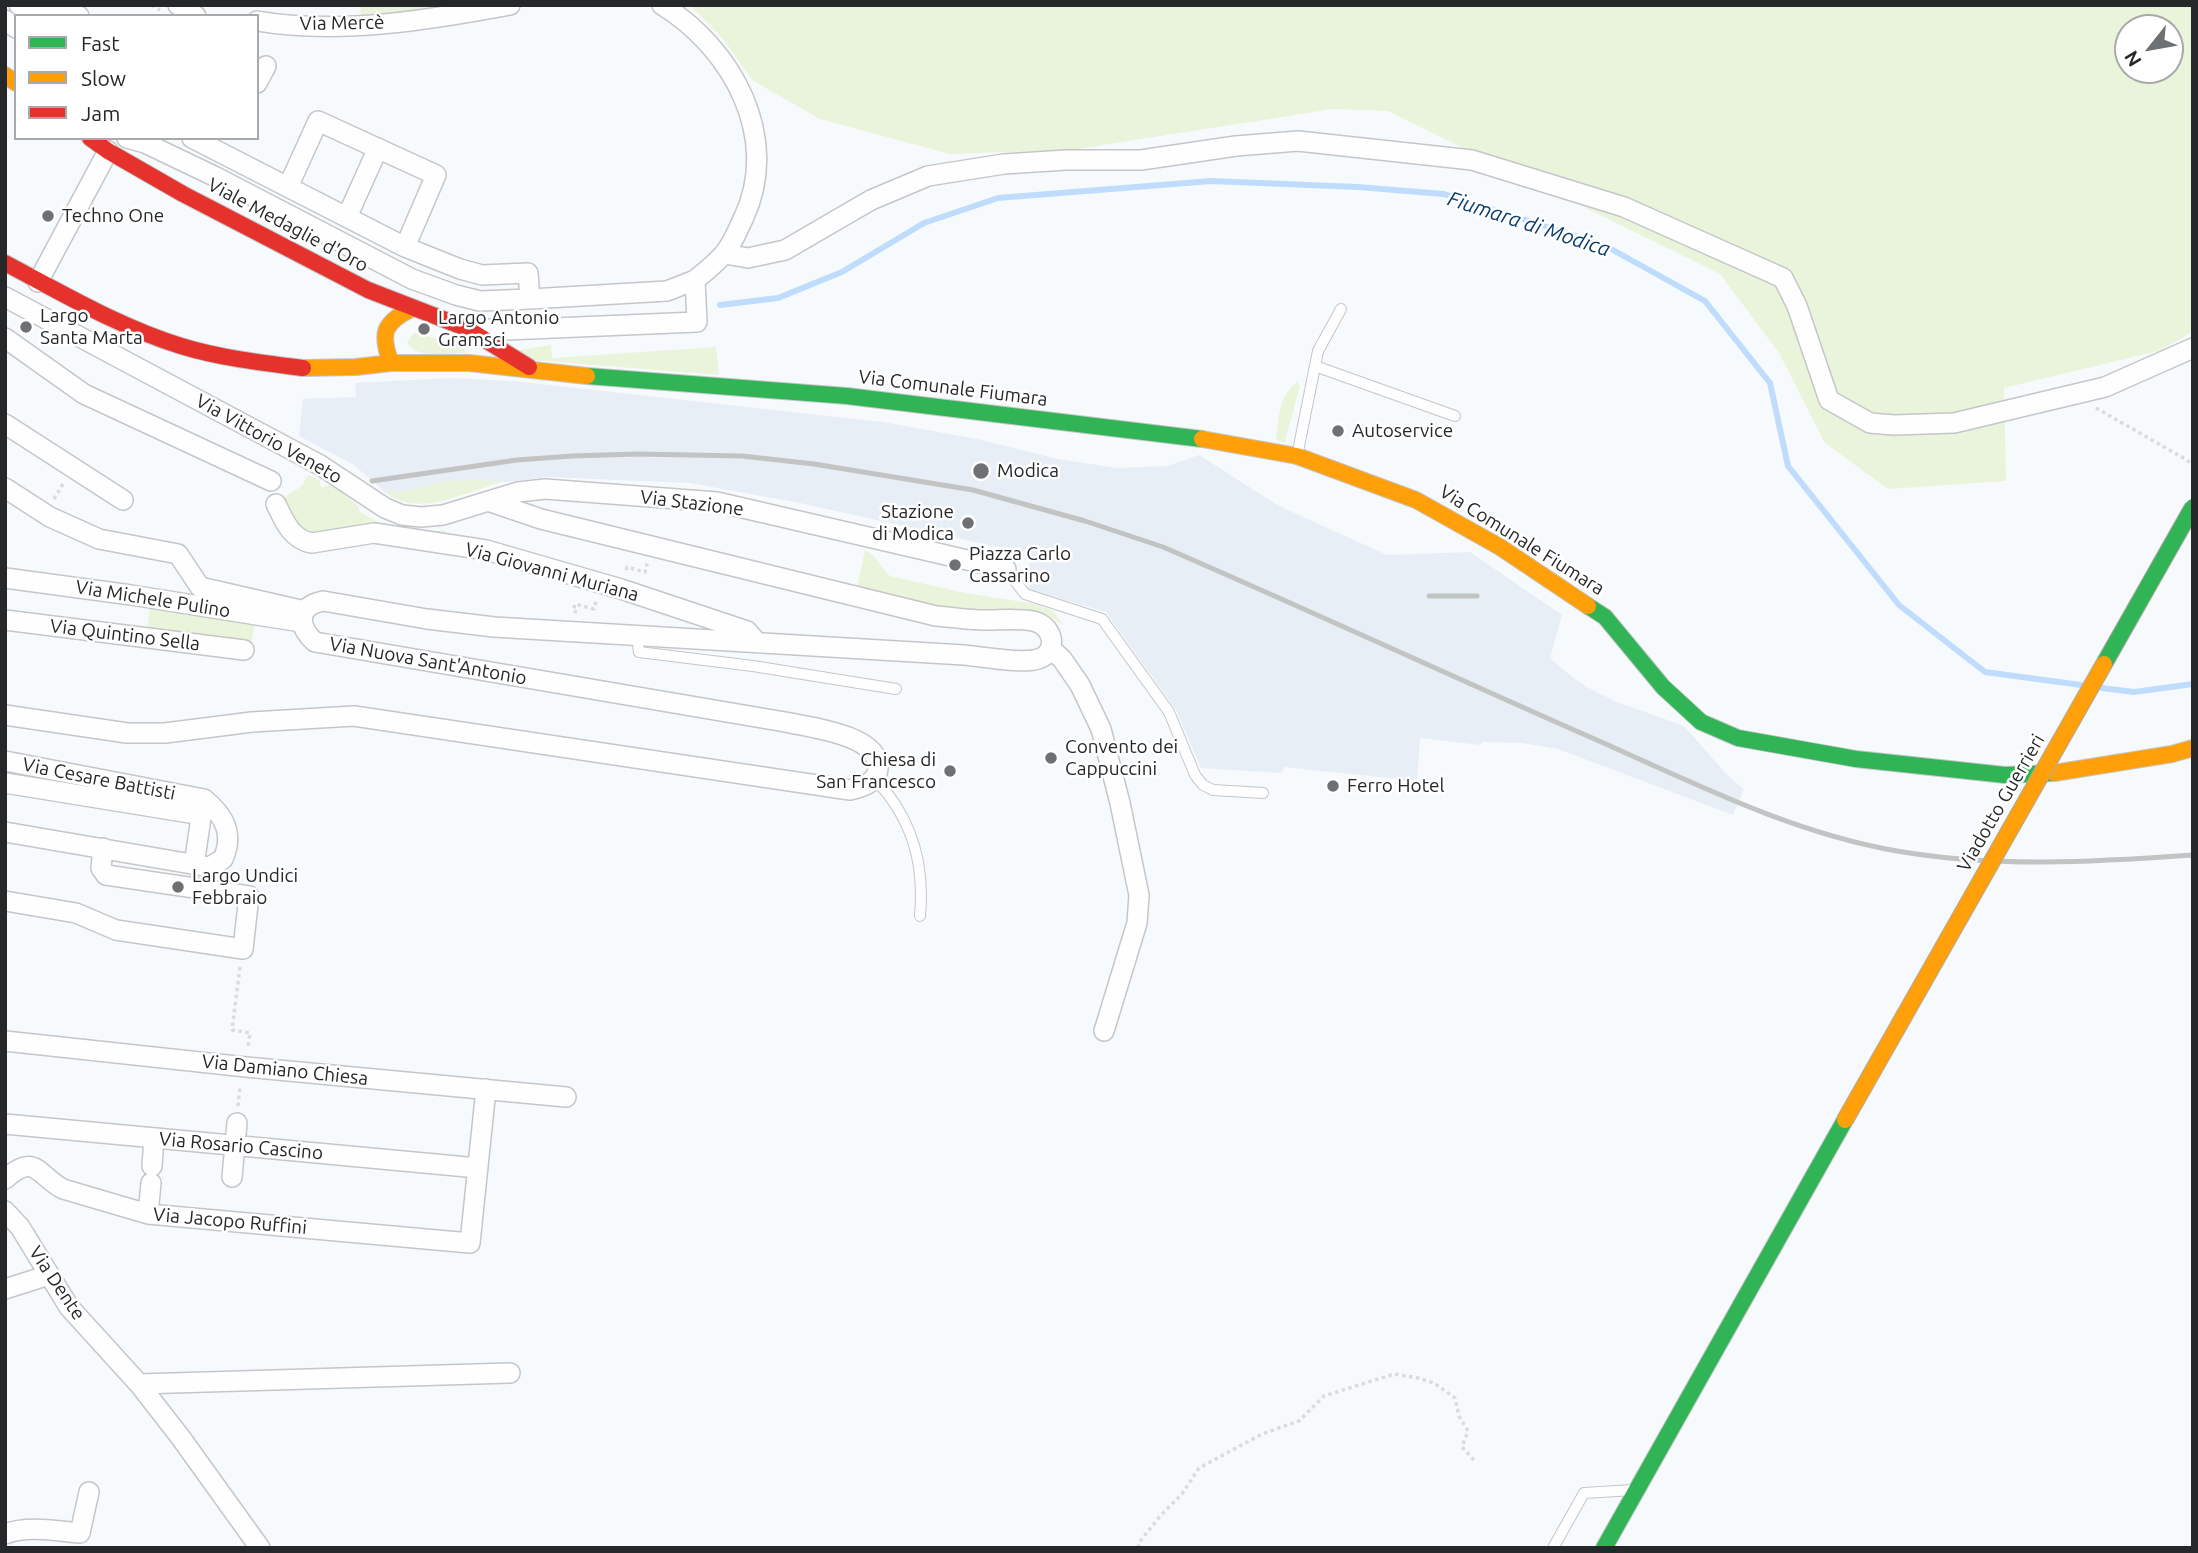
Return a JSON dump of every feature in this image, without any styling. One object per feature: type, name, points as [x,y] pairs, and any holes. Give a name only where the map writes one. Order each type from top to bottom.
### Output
[{"type":"street","points":[[19,5],[31,13],[47,14]]},
{"type":"street","points":[[177,5],[193,14]]},
{"type":"street","name":"Via Mercè","points":[[259,21],[307,25],[367,25],[440,19],[510,5]]},
{"type":"street","points":[[134,140],[214,176],[412,279],[480,301],[667,291],[695,280],[724,254],[747,211],[758,162],[747,107],[737,82],[723,60],[695,29],[662,5]]},
{"type":"street","points":[[288,187],[318,121],[436,175],[405,247]]},
{"type":"street","points":[[200,140],[225,146],[288,187],[405,247],[482,275],[528,273],[530,299]]},
{"type":"street","points":[[724,254],[748,258],[785,250],[871,200],[928,176],[1004,163],[1141,160],[1236,146],[1298,141],[1472,160],[1512,170],[1624,207],[1721,252],[1772,271],[1783,278],[1797,306],[1829,400],[1870,423],[1954,423],[2105,387],[2193,348]]},
{"type":"street","points":[[5,263],[38,282],[102,142]]},
{"type":"street","name":"Viale Medaglie d'Oro","points":[[102,142],[183,194],[368,290],[411,309],[473,329],[534,370]]},
{"type":"street","points":[[347,217],[378,148]]},
{"type":"street","points":[[473,329],[697,322],[695,280]]},
{"type":"street","name":"Via Comunale Fiumara","points":[[38,282],[108,317],[180,346],[268,364],[307,368],[474,360],[602,378],[847,396],[1193,437],[1297,456],[1416,500],[1500,547],[1605,617],[1663,687],[1701,722],[1738,738],[1856,759],[2005,775],[2067,772],[2193,748]]},
{"type":"street","name":"Via Vittorio Veneto","points":[[5,297],[320,465],[402,515],[443,515],[518,492],[545,489]]},
{"type":"street","points":[[474,360],[479,346],[473,329],[480,301]]},
{"type":"street","points":[[391,363],[383,344],[387,325],[398,315],[411,309]]},
{"type":"street","points":[[474,360],[533,328]]},
{"type":"street","points":[[5,338],[84,394],[271,481]]},
{"type":"street","points":[[5,424],[123,500]]},
{"type":"street","points":[[5,488],[44,513],[99,539],[178,554],[200,587],[303,616],[315,602],[323,601],[426,619],[494,627],[964,654],[1021,660],[1044,656],[1051,649],[1050,632],[1043,625],[1032,621],[936,616],[541,520],[488,502]]},
{"type":"street","name":"Via Stazione","points":[[545,489],[717,502],[1006,569]]},
{"type":"street","name":"Via Giovanni Muriana","points":[[276,504],[296,538],[303,542],[312,544],[373,533],[486,550],[621,589],[747,631],[756,642]]},
{"type":"street","name":"Viadotto Guerrieri","points":[[1604,1548],[2193,506]]},
{"type":"street","name":"Via Michele Pulino","points":[[5,578],[303,616]]},
{"type":"street","name":"Via Nuova Sant'Antonio","points":[[303,616],[305,633],[315,642],[785,722],[835,733],[861,742],[872,750],[878,769],[875,779]]},
{"type":"street","name":"Via Quintino Sella","points":[[5,620],[244,650]]},
{"type":"street","points":[[1051,649],[1062,659],[1080,685],[1101,729],[1139,895],[1138,923],[1104,1031]]},
{"type":"street","points":[[5,715],[127,733],[177,732],[252,722],[354,716],[850,790],[863,787],[875,779]]},
{"type":"street","name":"Via Cesare Battisti","points":[[5,761],[198,806]]},
{"type":"street","points":[[5,783],[198,806],[222,817],[228,831],[229,847],[223,859],[209,867],[5,832]]},
{"type":"street","points":[[189,864],[198,806]]},
{"type":"street","points":[[5,901],[76,913],[116,930],[237,957],[243,949],[248,897],[106,874],[101,867],[103,848]]},
{"type":"street","name":"Via Damiano Chiesa","points":[[5,1041],[244,1067],[566,1097]]},
{"type":"street","points":[[478,1168],[486,1089]]},
{"type":"street","points":[[232,1177],[237,1123]]},
{"type":"street","name":"Via Rosario Cascino","points":[[5,1124],[478,1168]]},
{"type":"street","points":[[148,1214],[154,1138]]},
{"type":"street","name":"Via Jacopo Ruffini","points":[[5,1179],[18,1167],[29,1166],[38,1169],[63,1189],[148,1214],[470,1243],[478,1168]]},
{"type":"street","name":"Via Dente","points":[[5,1211],[20,1227],[69,1307],[139,1384],[261,1548]]},
{"type":"street","points":[[5,1289],[49,1275]]},
{"type":"street","points":[[139,1384],[510,1373]]},
{"type":"street","points":[[5,1534],[34,1530],[80,1533],[89,1492]]},
{"type":"lane","points":[[1297,456],[1318,351],[1342,309]]},
{"type":"lane","points":[[1315,366],[1455,416]]},
{"type":"lane","points":[[1006,569],[1025,594],[1102,619],[1168,712],[1195,775],[1203,785],[1213,790],[1263,793]]},
{"type":"lane","points":[[637,636],[639,652],[753,666],[896,689]]},
{"type":"lane","points":[[875,779],[898,807],[914,842],[922,895],[920,916]]},
{"type":"lane","points":[[1553,1548],[1584,1493],[1637,1490]]},
{"type":"path","points":[[2071,394],[2187,460],[2193,466]]},
{"type":"path","points":[[44,513],[74,468]]},
{"type":"path","points":[[635,576],[626,573],[627,567],[645,572],[647,565],[638,563]]},
{"type":"path","points":[[583,613],[573,611],[575,604],[594,609],[596,601],[586,599]]},
{"type":"path","points":[[237,957],[232,1030],[250,1032],[237,1123]]},
{"type":"path","points":[[1138,1548],[1141,1540],[1182,1494],[1199,1468],[1262,1434],[1299,1421],[1324,1396],[1394,1374],[1434,1382],[1455,1398],[1459,1416],[1468,1431],[1462,1447],[1474,1460]]},
{"type":"shaded area","points":[[451,378],[513,381],[883,422],[977,439],[1058,459],[1117,468],[1168,466],[1199,455],[1279,506],[1387,555],[1470,552],[1562,615],[1550,658],[1587,687],[1617,702],[1684,726],[1728,776],[1744,789],[1733,815],[1558,749],[1522,743],[1483,742],[1480,745],[1420,738],[1417,781],[1284,767],[1282,773],[1201,768],[1176,710],[1106,612],[1028,589],[1033,575],[1028,573],[1031,552],[1015,551],[805,504],[690,483],[547,477],[504,482],[477,480],[385,492],[354,465],[299,436],[303,399],[356,397],[355,383]]},
{"type":"green space","points":[[360,5],[463,5],[361,18]]},
{"type":"green space","points":[[690,5],[2193,5],[2193,332],[2158,351],[2004,388],[2006,481],[1888,489],[1825,443],[1779,353],[1720,274],[1388,111],[1333,109],[1071,150],[950,154],[820,119],[752,80],[724,40]]},
{"type":"green space","points":[[414,333],[463,343],[466,353],[433,354],[417,351],[407,342]]},
{"type":"green space","points":[[551,345],[552,358],[716,347],[719,375],[519,359],[519,350]]},
{"type":"green space","points":[[1297,382],[1300,386],[1285,442],[1276,440],[1283,401]]},
{"type":"green space","points":[[308,475],[319,480],[322,487],[333,484],[359,507],[359,511],[389,527],[422,532],[445,530],[447,538],[305,537],[282,499],[302,486]]},
{"type":"green space","points":[[445,481],[504,482],[428,503],[399,500],[385,492],[406,491]]},
{"type":"green space","points":[[865,550],[873,555],[890,576],[965,593],[1036,604],[1053,611],[1064,626],[1048,615],[944,609],[857,587]]},
{"type":"green space","points":[[150,608],[255,622],[251,644],[147,630]]},
{"type":"waterway","name":"Fiumara di Modica","points":[[720,305],[778,298],[842,272],[924,223],[998,198],[1211,181],[1358,187],[1444,194],[1604,245],[1705,301],[1770,383],[1788,466],[1899,605],[1985,672],[2081,685]]},
{"type":"waterway","name":"Fiumara di Modica","points":[[2102,688],[2134,692],[2193,684]]},
{"type":"railway","points":[[372,481],[517,460],[637,454],[742,456],[814,464],[973,490],[1085,521],[1163,547],[1708,790],[1782,820],[1820,832],[1897,851],[1971,860],[2045,862],[2193,855]]},
{"type":"railway","points":[[1429,596],[1477,596]]},
{"type":"traffic: fast","points":[[587,376],[847,396],[1202,439]]},
{"type":"traffic: fast","points":[[2104,664],[2193,507]]},
{"type":"traffic: fast","points":[[1588,606],[1605,617],[1663,687],[1701,722],[1738,738],[1856,759],[2005,775],[2054,773]]},
{"type":"traffic: fast","points":[[1604,1548],[1845,1120]]},
{"type":"traffic: slow","points":[[5,75],[14,82]]},
{"type":"traffic: slow","points":[[391,363],[386,330],[395,319],[411,309]]},
{"type":"traffic: slow","points":[[303,368],[391,363],[469,363],[587,376]]},
{"type":"traffic: slow","points":[[1202,439],[1297,456],[1416,500],[1500,547],[1588,606]]},
{"type":"traffic: slow","points":[[1845,1120],[2104,664]]},
{"type":"traffic: slow","points":[[2054,773],[2172,754],[2193,748]]},
{"type":"traffic: jam","points":[[93,140],[183,194],[368,290],[466,328],[529,367]]},
{"type":"traffic: jam","points":[[5,263],[91,309],[158,338],[226,357],[303,368]]},
{"type":"place","name":"Techno One","points":[[48,216]]},
{"type":"place","name":"Largo Santa Marta","points":[[26,327]]},
{"type":"place","name":"Largo Antonio Gramsci","points":[[424,329]]},
{"type":"place","name":"Autoservice","points":[[1338,431]]},
{"type":"place","name":"Modica","points":[[981,471]]},
{"type":"place","name":"Stazione di Modica","points":[[968,523]]},
{"type":"place","name":"Piazza Carlo Cassarino","points":[[955,565]]},
{"type":"place","name":"Convento dei Cappuccini","points":[[1051,758]]},
{"type":"place","name":"Chiesa di San Francesco","points":[[950,771]]},
{"type":"place","name":"Ferro Hotel","points":[[1333,786]]},
{"type":"place","name":"Largo Undici Febbraio","points":[[178,887]]}]
